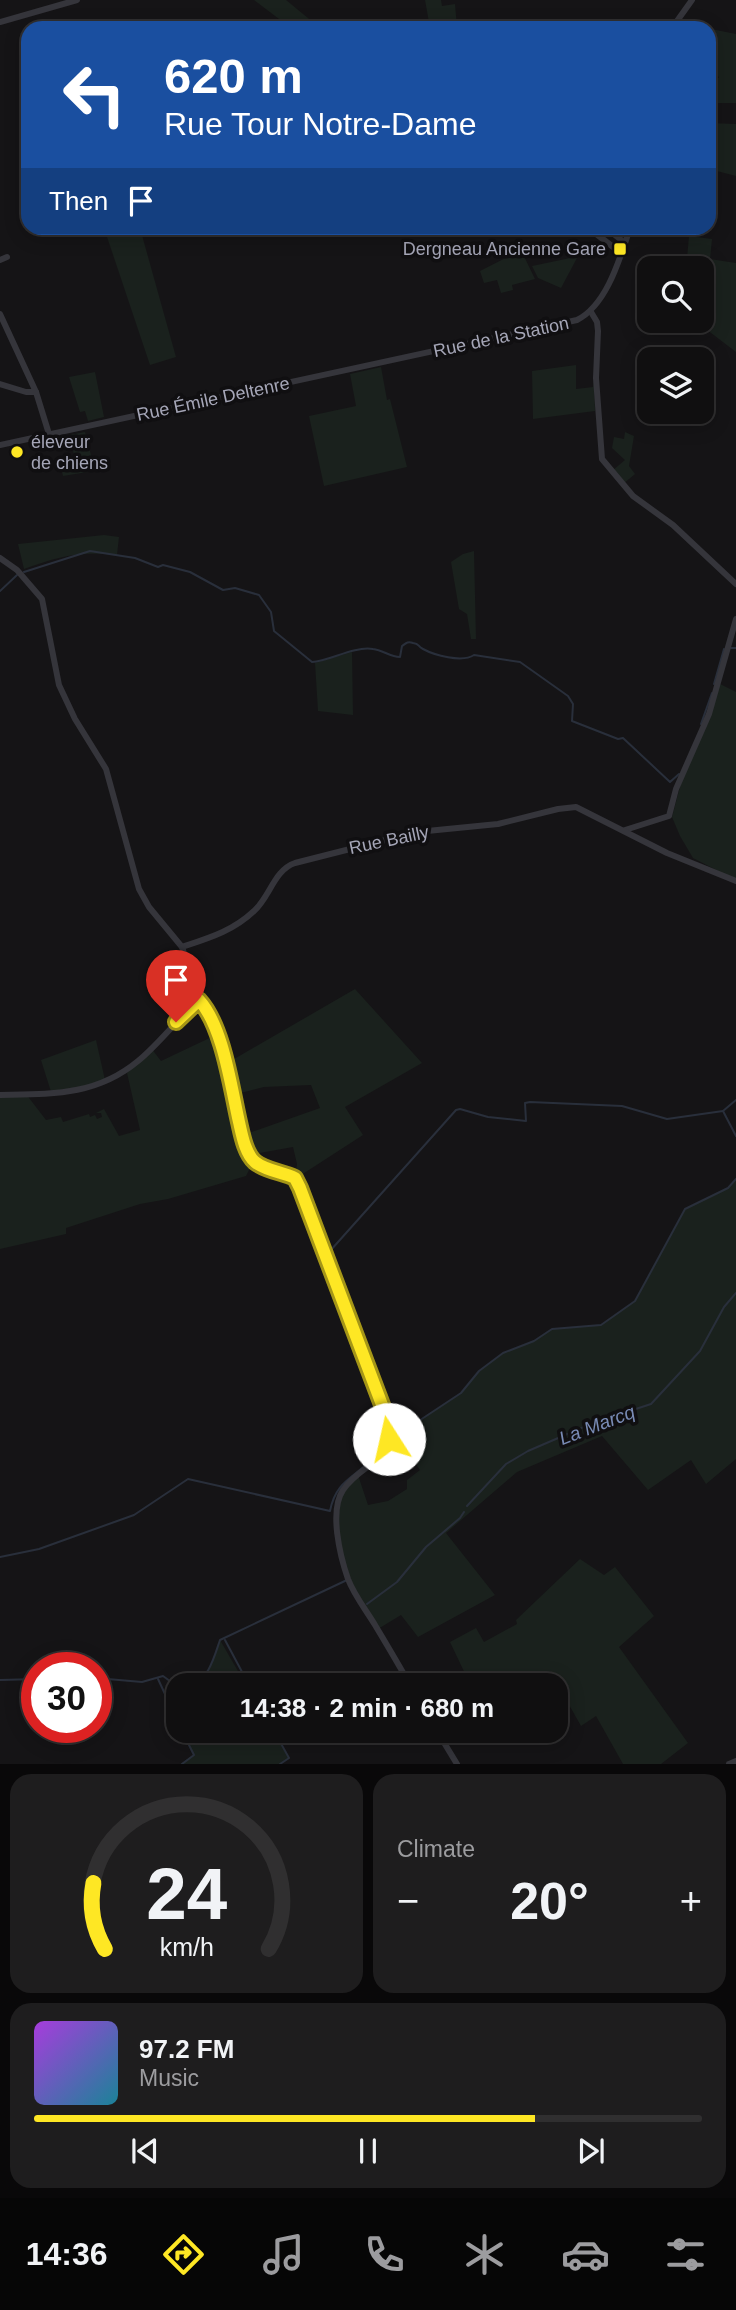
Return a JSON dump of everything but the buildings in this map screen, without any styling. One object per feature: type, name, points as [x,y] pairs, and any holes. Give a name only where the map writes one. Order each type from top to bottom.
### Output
[{"type":"street","points":[[0,22],[77,0]]},
{"type":"street","points":[[677,21],[692,0]]},
{"type":"street","points":[[598,235],[621,253]]},
{"type":"street","points":[[615,235],[625,243]]},
{"type":"street","name":"Rue de la Station","points":[[385,362],[570,322],[591,312],[602,298],[628,235]]},
{"type":"street","points":[[591,312],[597,322],[598,331],[596,379],[602,459],[633,496],[673,525],[736,584]]},
{"type":"street","points":[[0,314],[36,392],[49,434]]},
{"type":"street","name":"Rue Émile Deltenre","points":[[0,445],[385,362]]},
{"type":"street","points":[[0,384],[26,392],[36,392]]},
{"type":"street","points":[[0,558],[16,570],[42,600],[59,685],[75,719],[106,769],[139,889],[149,907],[182,947],[199,1000],[214,1021],[249,1154],[253,1161],[263,1167],[295,1178],[387,1418],[389,1439],[386,1448],[374,1465],[358,1475],[344,1489],[337,1507],[336,1525],[348,1579],[403,1673]]},
{"type":"street","points":[[625,830],[669,816],[676,789],[709,714],[736,619]]},
{"type":"street","name":"Rue Bailly","points":[[182,947],[231,929],[262,902],[282,869],[295,863],[429,830],[498,824],[569,807],[583,809],[658,849],[736,881]]},
{"type":"street","points":[[0,1095],[63,1094],[105,1080],[136,1063],[199,1000]]},
{"type":"street","points":[[444,1743],[457,1764]]},
{"type":"street","points":[[729,1764],[736,1761]]},
{"type":"shaded area","points":[[254,0],[286,0],[312,21],[282,21]]},
{"type":"shaded area","points":[[425,0],[441,0],[442,6],[455,4],[456,21],[429,21]]},
{"type":"shaded area","points":[[716,30],[736,34],[736,103],[716,103],[716,78],[719,78],[716,71]]},
{"type":"shaded area","points":[[716,123],[736,124],[736,176],[716,171]]},
{"type":"shaded area","points":[[106,235],[142,235],[176,357],[150,365]]},
{"type":"shaded area","points":[[689,236],[712,239],[710,256],[687,256]]},
{"type":"shaded area","points":[[521,250],[535,279],[512,285],[513,290],[501,293],[497,280],[484,283],[480,271]]},
{"type":"shaded area","points":[[577,258],[561,288],[538,278],[532,266]]},
{"type":"shaded area","points":[[714,260],[736,263],[736,352],[711,333],[714,333]]},
{"type":"shaded area","points":[[576,365],[576,389],[593,387],[594,378],[595,411],[533,419],[532,371]]},
{"type":"shaded area","points":[[381,367],[387,400],[390,399],[407,467],[324,486],[309,416],[356,406],[350,374]]},
{"type":"shaded area","points":[[95,372],[104,417],[88,421],[85,411],[80,412],[69,377]]},
{"type":"shaded area","points":[[85,432],[91,455],[100,470],[63,476],[60,464],[75,460],[70,435]]},
{"type":"shaded area","points":[[625,432],[634,436],[629,466],[635,474],[623,484],[612,471],[625,460],[612,448],[614,437],[624,439]]},
{"type":"shaded area","points":[[104,535],[119,537],[117,555],[69,556],[24,569],[18,544]]},
{"type":"shaded area","points":[[474,551],[476,639],[471,639],[467,614],[459,609],[451,562]]},
{"type":"shaded area","points":[[352,652],[353,715],[318,711],[315,663]]},
{"type":"shaded area","points":[[720,684],[736,692],[736,880],[693,858],[672,817],[681,783]]},
{"type":"shaded area","points":[[355,989],[422,1063],[345,1107],[363,1135],[295,1179],[297,1164],[293,1147],[254,1154],[275,1168],[255,1158],[246,1176],[168,1199],[140,1204],[66,1228],[66,1234],[0,1249],[0,1095],[26,1094],[46,1120],[61,1117],[63,1122],[89,1114],[90,1117],[95,1115],[97,1119],[102,1117],[101,1113],[96,1113],[104,1109],[119,1136],[140,1130],[127,1073],[151,1048],[161,1061],[218,1034],[226,1064],[222,1043],[229,1062]],"holes":[[[311,1085],[320,1108],[243,1135],[233,1095],[264,1087]]]},
{"type":"shaded area","points":[[96,1040],[105,1080],[52,1095],[41,1060]]},
{"type":"shaded area","points":[[736,1179],[736,1459],[706,1484],[691,1460],[648,1490],[602,1436],[517,1472],[446,1533],[495,1595],[418,1637],[401,1615],[378,1629],[351,1581],[339,1545],[338,1509],[346,1487],[358,1475],[368,1505],[388,1501],[407,1489],[407,1480],[420,1470],[396,1436],[461,1393],[479,1371],[503,1353],[534,1341],[552,1329],[601,1325],[635,1301],[685,1209],[728,1188]]},
{"type":"shaded area","points":[[580,1559],[604,1575],[615,1567],[654,1616],[619,1647],[688,1743],[661,1764],[623,1764],[596,1716],[581,1726],[568,1703],[568,1673],[465,1673],[450,1642],[476,1628],[484,1642],[517,1624],[516,1620]]},
{"type":"shaded area","points":[[220,1640],[239,1673],[206,1673]]},
{"type":"shaded area","points":[[187,1743],[280,1743],[289,1757],[280,1764],[180,1764],[193,1755]]},
{"type":"waterway","points":[[24,572],[90,551],[135,558],[158,567],[163,565],[190,572],[223,590],[235,588],[259,595],[271,612],[274,631],[312,662],[365,649],[400,657],[402,646],[410,642],[448,657],[463,658],[474,655],[520,662],[568,696],[573,704],[572,721],[618,739],[623,738],[670,782],[679,774]]},
{"type":"waterway","points":[[0,591],[17,575]]},
{"type":"waterway","points":[[731,648],[736,648]]},
{"type":"waterway","points":[[714,684],[724,649]]},
{"type":"waterway","points":[[701,724],[712,693]]},
{"type":"waterway","points":[[736,1100],[723,1111],[736,1136]]},
{"type":"waterway","points":[[330,1251],[456,1110],[526,1121],[525,1103],[530,1102],[622,1106],[667,1119],[723,1111]]},
{"type":"waterway","points":[[392,1436],[396,1436],[461,1393],[479,1371],[503,1353],[534,1341],[552,1329],[601,1325],[635,1301],[685,1209],[728,1188],[736,1179]]},
{"type":"waterway","name":"La Marcq","points":[[467,1506],[506,1464],[528,1451],[593,1423],[651,1404],[700,1351],[724,1307],[736,1293]]},
{"type":"waterway","points":[[0,1557],[39,1549],[134,1515],[188,1479],[330,1511],[337,1492],[375,1456],[384,1435]]},
{"type":"waterway","name":"La Marcq","points":[[367,1604],[397,1582],[426,1547],[464,1512]]},
{"type":"waterway","name":"La Marcq","points":[[206,1673],[220,1640],[347,1580]]},
{"type":"waterway","points":[[225,1640],[243,1673]]},
{"type":"waterway","name":"La Marcq","points":[[112,1679],[142,1682],[163,1676],[166,1678]]},
{"type":"waterway","name":"La Marcq","points":[[0,1680],[21,1679]]},
{"type":"waterway","points":[[158,1679],[166,1696]]},
{"type":"waterway","points":[[182,1764],[194,1755],[188,1743]]},
{"type":"waterway","points":[[280,1764],[289,1758],[281,1743]]},
{"type":"place","name":"Dergneau Ancienne Gare","points":[[620,249]]},
{"type":"place","name":"éleveur de chiens","points":[[17,452]]},
{"type":"route","points":[[176,1022],[199,1000],[207,1009],[218,1034],[249,1154],[253,1161],[263,1167],[295,1178],[309,1207],[387,1418],[389,1439]]}]
